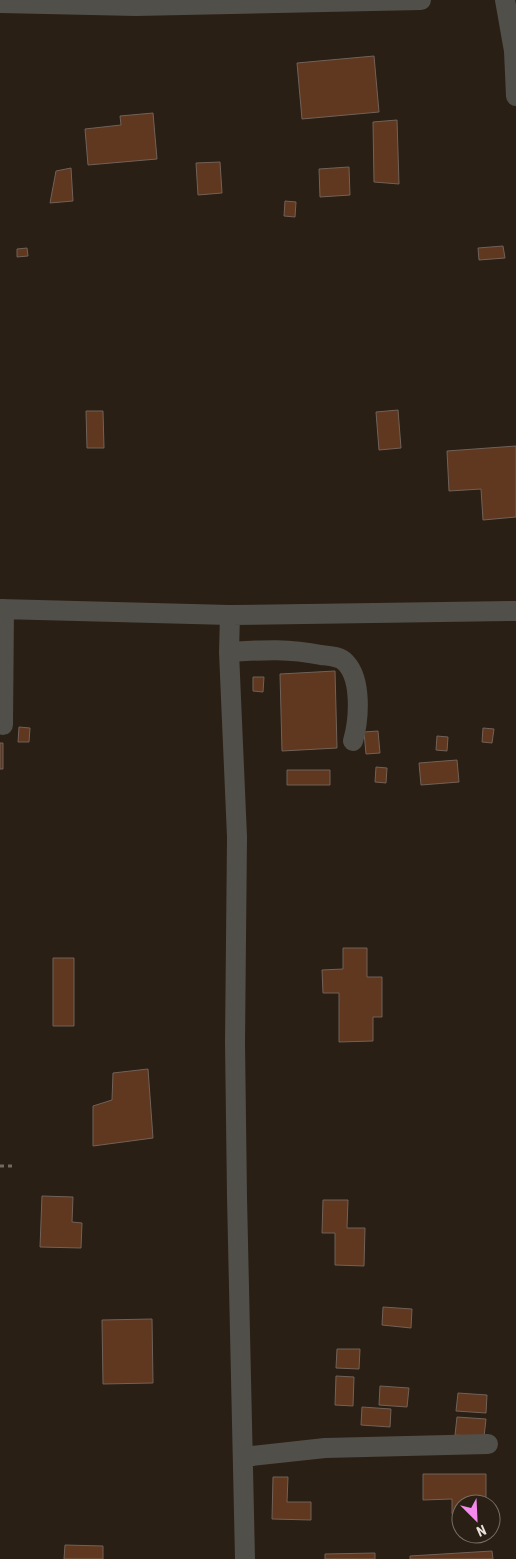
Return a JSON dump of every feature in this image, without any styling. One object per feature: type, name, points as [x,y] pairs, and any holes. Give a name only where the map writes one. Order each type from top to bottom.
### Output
[{"type":"street","points":[[0,4],[136,6],[421,0]]},
{"type":"street","points":[[505,0],[514,51],[516,96]]},
{"type":"street","points":[[3,724],[2,609],[230,615],[516,611]]},
{"type":"street","points":[[230,615],[229,652],[237,837],[235,1053],[245,1559]]},
{"type":"street","points":[[229,652],[280,649],[335,657],[346,663],[358,695],[357,728],[353,741]]},
{"type":"street","points":[[242,1457],[325,1448],[488,1444]]},
{"type":"path","points":[[0,1166],[15,1166]]},
{"type":"building","points":[[374,56],[379,112],[302,119],[297,63]]},
{"type":"building","points":[[153,113],[157,159],[88,165],[85,129],[121,125],[120,116]]},
{"type":"building","points":[[397,120],[399,184],[374,182],[373,122]]},
{"type":"building","points":[[220,162],[222,193],[198,195],[196,163]]},
{"type":"building","points":[[349,167],[350,195],[320,197],[319,169]]},
{"type":"building","points":[[71,168],[73,201],[50,203],[56,171]]},
{"type":"building","points":[[285,201],[296,202],[295,217],[284,216]]},
{"type":"building","points":[[503,246],[505,258],[479,260],[478,248]]},
{"type":"building","points":[[27,248],[28,256],[17,257],[17,249]]},
{"type":"building","points":[[398,410],[401,448],[379,450],[376,412]]},
{"type":"building","points":[[86,411],[103,411],[104,448],[87,448]]},
{"type":"building","points":[[516,446],[516,517],[483,520],[481,489],[449,491],[447,451]]},
{"type":"building","points":[[335,671],[337,748],[282,751],[280,674]]},
{"type":"building","points":[[253,677],[264,677],[263,692],[253,691]]},
{"type":"building","points":[[19,727],[30,728],[29,742],[18,742]]},
{"type":"building","points":[[483,728],[494,729],[492,743],[482,742]]},
{"type":"building","points":[[378,731],[380,753],[366,754],[364,732]]},
{"type":"building","points":[[437,736],[448,737],[447,751],[436,750]]},
{"type":"building","points":[[0,743],[3,743],[3,769],[0,769]]},
{"type":"building","points":[[457,760],[459,782],[421,785],[419,763]]},
{"type":"building","points":[[376,767],[387,768],[386,783],[375,782]]},
{"type":"building","points":[[287,770],[330,770],[330,785],[287,785]]},
{"type":"building","points":[[343,948],[367,948],[367,977],[382,977],[382,1017],[373,1017],[373,1041],[339,1042],[339,993],[323,993],[322,970],[343,969]]},
{"type":"building","points":[[53,958],[74,958],[74,1026],[53,1026]]},
{"type":"building","points":[[148,1069],[153,1138],[93,1146],[93,1106],[112,1100],[113,1073]]},
{"type":"building","points":[[42,1196],[73,1197],[72,1222],[82,1223],[81,1248],[40,1247]]},
{"type":"building","points":[[323,1200],[348,1200],[347,1228],[365,1228],[364,1266],[335,1265],[335,1233],[322,1233]]},
{"type":"building","points":[[383,1307],[412,1309],[411,1328],[382,1325]]},
{"type":"building","points":[[152,1319],[153,1383],[103,1384],[102,1320]]},
{"type":"building","points":[[337,1349],[360,1349],[359,1369],[336,1368]]},
{"type":"building","points":[[336,1376],[354,1377],[353,1406],[335,1405]]},
{"type":"building","points":[[380,1386],[409,1388],[407,1407],[379,1405]]},
{"type":"building","points":[[458,1393],[487,1395],[486,1413],[456,1411]]},
{"type":"building","points":[[362,1407],[391,1409],[390,1427],[361,1425]]},
{"type":"building","points":[[457,1417],[486,1419],[484,1437],[455,1435]]},
{"type":"building","points":[[423,1474],[486,1474],[486,1494],[451,1494],[451,1499],[423,1500]]},
{"type":"building","points":[[273,1477],[288,1477],[287,1502],[311,1502],[311,1520],[272,1519]]},
{"type":"building","points":[[65,1545],[103,1546],[103,1559],[64,1559]]},
{"type":"building","points":[[492,1551],[493,1559],[410,1559],[410,1556]]},
{"type":"building","points":[[375,1553],[375,1559],[325,1559],[325,1554]]}]
